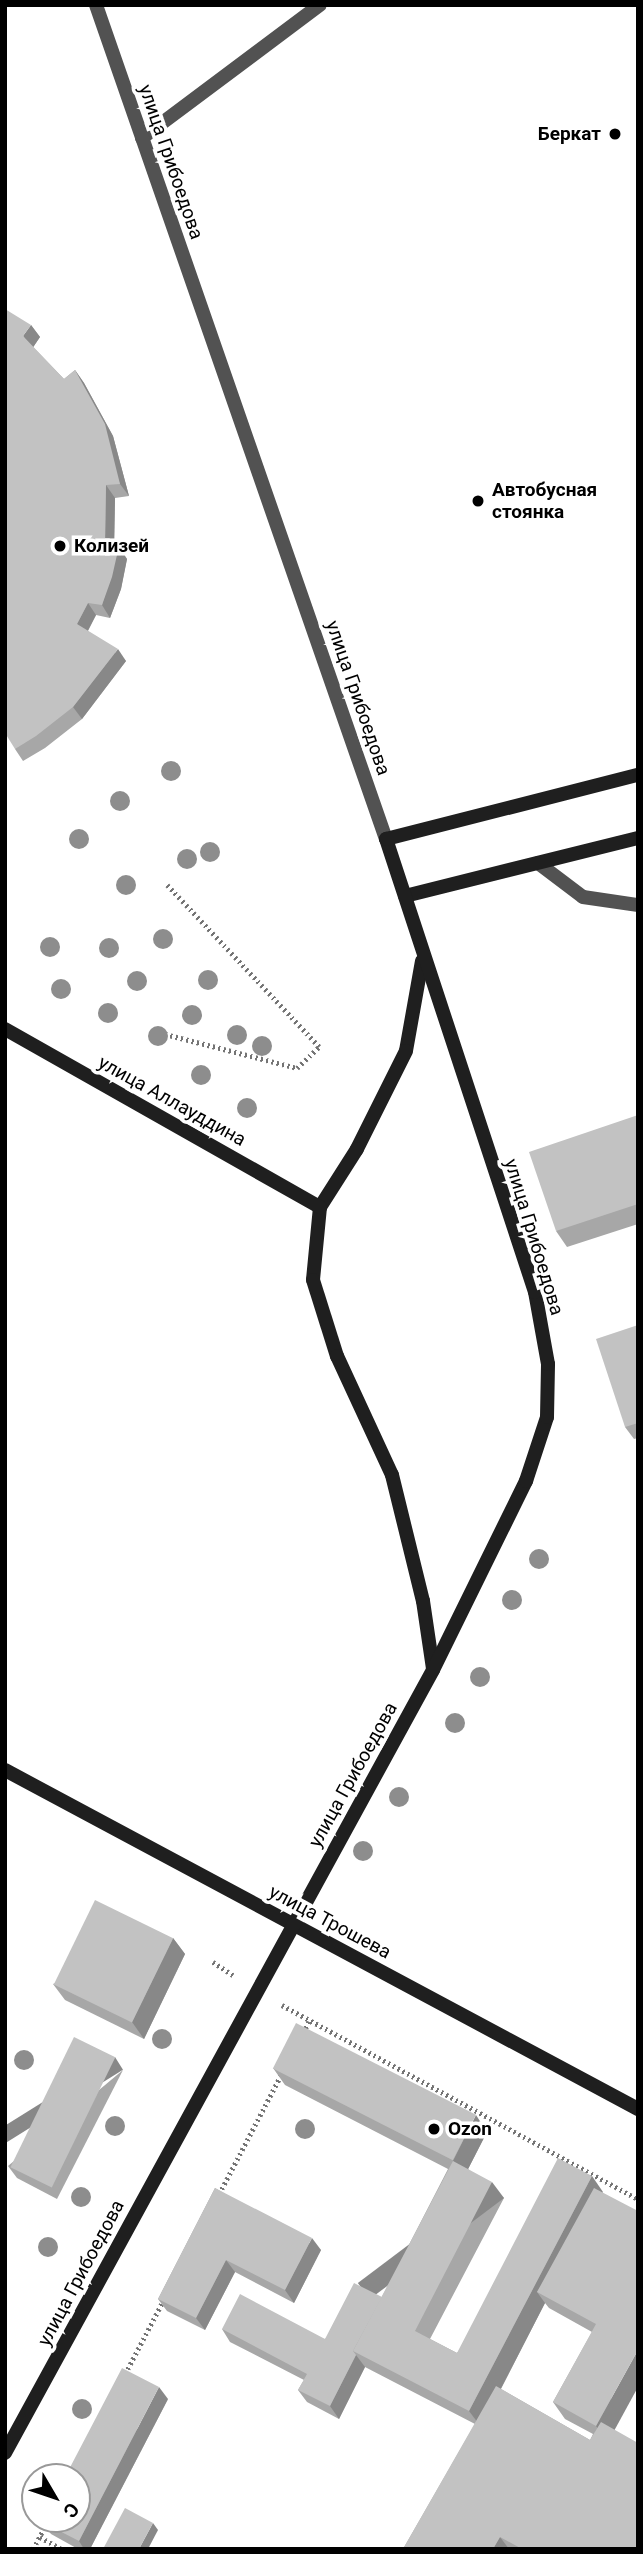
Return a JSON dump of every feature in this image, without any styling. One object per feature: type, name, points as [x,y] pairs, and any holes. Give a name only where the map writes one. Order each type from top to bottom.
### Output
[{"type":"street","name":"улица Грибоедова","points":[[5,2453],[291,1923],[433,1671],[526,1481],[547,1417],[548,1364],[535,1292],[386,839],[96,5]]},
{"type":"street","points":[[142,138],[320,5]]},
{"type":"street","points":[[386,839],[638,775]]},
{"type":"street","points":[[405,897],[638,838]]},
{"type":"street","points":[[538,863],[583,898],[638,905]]},
{"type":"street","points":[[423,957],[406,1051],[357,1149],[320,1206],[313,1280],[337,1356],[392,1475],[423,1601],[433,1671]]},
{"type":"street","name":"улица Аллауддина","points":[[5,1029],[320,1206]]},
{"type":"street","name":"улица Трошева","points":[[5,1770],[638,2109]]},
{"type":"path","points":[[165,1034],[297,1068],[320,1047],[167,885]]},
{"type":"path","points":[[213,1962],[309,2021],[638,2199]]},
{"type":"path","points":[[296,2046],[309,2021]]},
{"type":"path","points":[[213,2206],[284,2071]]},
{"type":"path","points":[[122,2378],[167,2292]]},
{"type":"path","points":[[33,2549],[42,2533]]},
{"type":"path","points":[[40,2537],[62,2549]]},
{"type":"building","name":"Колизей","points":[[5,309],[31,325],[23,336],[64,379],[75,370],[105,424],[120,484],[106,485],[105,544],[119,546],[112,577],[102,605],[88,603],[77,624],[118,649],[73,707],[15,749],[5,733]]},
{"type":"building","points":[[638,1115],[638,1204],[556,1231],[529,1152]]},
{"type":"building","points":[[638,1325],[638,1423],[625,1427],[596,1339]]},
{"type":"building","points":[[95,1900],[173,1938],[132,2023],[54,1984]]},
{"type":"building","points":[[296,2023],[476,2115],[453,2160],[273,2068]]},
{"type":"building","points":[[74,2037],[115,2057],[52,2187],[10,2167]]},
{"type":"building","points":[[558,2158],[592,2176],[469,2411],[353,2351],[453,2161],[492,2182],[415,2331],[457,2353]]},
{"type":"building","points":[[215,2188],[312,2238],[285,2290],[226,2260],[196,2318],[158,2299]]},
{"type":"building","points":[[594,2188],[638,2211],[638,2350],[596,2426],[553,2402],[596,2324],[537,2292]]},
{"type":"building","points":[[354,2283],[382,2297],[353,2351],[356,2355],[330,2406],[298,2390],[307,2374],[222,2329],[240,2294],[325,2339]]},
{"type":"building","points":[[122,2368],[159,2387],[91,2518],[91,2463],[72,2463]]},
{"type":"building","points":[[496,2386],[590,2440],[601,2422],[638,2443],[638,2549],[522,2549],[500,2537],[493,2549],[403,2549]]},
{"type":"building","points":[[125,2508],[153,2523],[139,2549],[103,2549]]},
{"type":"building","points":[[63,2533],[83,2533],[79,2541]]},
{"type":"place","name":"Беркат","points":[[615,134]]},
{"type":"place","name":"Автобусная стоянка","points":[[478,501]]},
{"type":"place","name":"Колизей","points":[[60,546]]},
{"type":"place","name":"Ozon","points":[[434,2129]]}]
